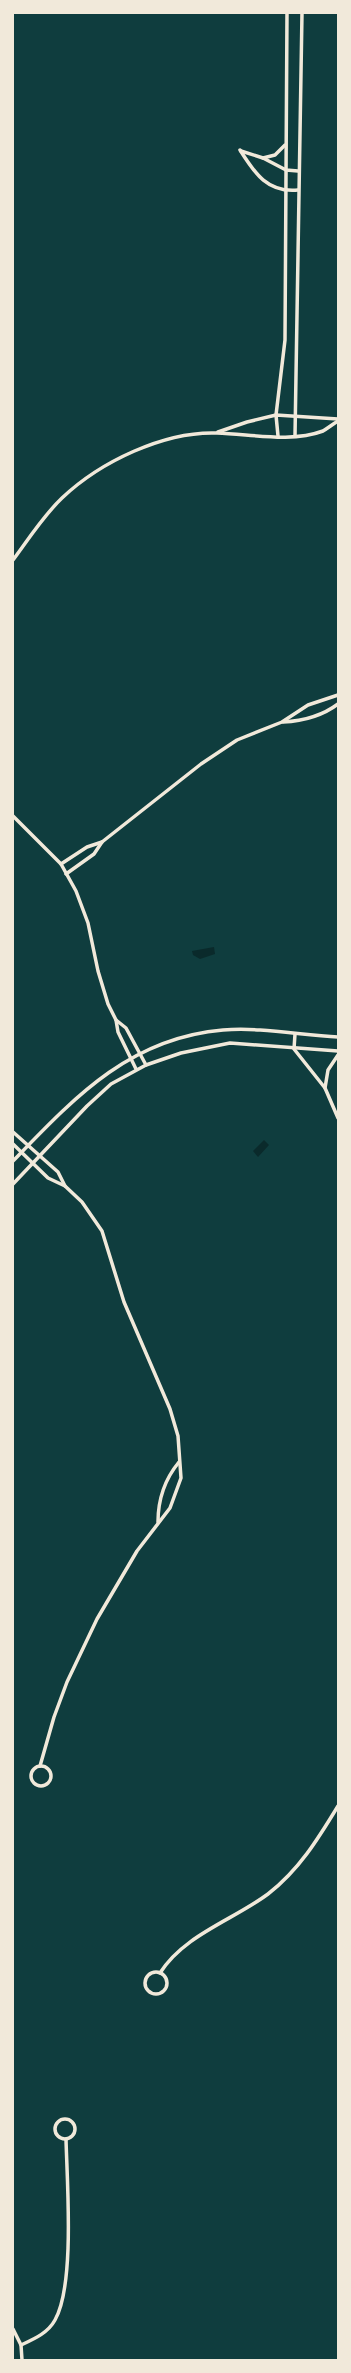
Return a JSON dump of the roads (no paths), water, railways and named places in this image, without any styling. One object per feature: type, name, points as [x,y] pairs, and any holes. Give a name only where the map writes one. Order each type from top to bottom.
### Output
[{"type":"street","points":[[278,436],[276,415],[285,340],[287,13]]},
{"type":"street","points":[[295,436],[298,171],[302,13]]},
{"type":"street","points":[[263,158],[275,155],[285,146]]},
{"type":"street","points":[[298,171],[286,170],[263,158],[240,150],[261,178],[276,189],[285,191],[298,190]]},
{"type":"street","points":[[13,560],[61,499],[106,466],[132,452],[161,442],[215,433],[247,422],[276,415],[296,415],[338,420]]},
{"type":"street","points":[[215,433],[295,436],[323,430],[338,420]]},
{"type":"street","points":[[66,874],[94,854],[102,842],[201,764],[237,740],[282,722],[308,705],[338,695]]},
{"type":"street","points":[[282,722],[297,721],[317,716],[338,704]]},
{"type":"street","points":[[13,816],[61,864],[84,911],[108,1004],[116,1020],[118,1032],[129,1058],[136,1069]]},
{"type":"street","points":[[61,864],[87,847],[102,842]]},
{"type":"street","points":[[116,1020],[126,1028],[146,1064]]},
{"type":"street","points":[[13,1162],[101,1076],[139,1052],[173,1041],[223,1030],[247,1030],[338,1037]]},
{"type":"street","points":[[295,1034],[294,1049],[325,1088],[338,1118]]},
{"type":"street","points":[[13,1184],[111,1084],[146,1064],[181,1053],[230,1043],[294,1049],[338,1051]]},
{"type":"street","points":[[325,1088],[328,1070],[338,1055]]},
{"type":"street","points":[[13,1132],[58,1172],[65,1186]]},
{"type":"street","points":[[13,1144],[31,1164],[48,1178],[65,1186],[88,1208],[105,1239],[129,1314],[170,1409],[178,1436],[181,1478],[177,1494],[170,1508],[158,1522],[123,1573],[91,1631],[54,1717],[40,1766],[33,1770],[32,1780],[36,1785],[45,1786],[50,1781],[52,1773],[47,1767],[40,1766]]},
{"type":"street","points":[[158,1522],[160,1501],[164,1488],[179,1462]]},
{"type":"street","points":[[160,1973],[167,1962],[185,1946],[238,1915],[268,1893],[295,1870],[314,1845],[338,1806]]},
{"type":"street","points":[[151,1973],[160,1973],[166,1978],[166,1986],[162,1992],[153,1993],[146,1988],[146,1978],[151,1973]]},
{"type":"street","points":[[63,2120],[70,2121],[74,2128],[73,2134],[66,2139],[59,2137],[55,2132],[56,2125],[63,2120]]},
{"type":"street","points":[[21,2345],[44,2334],[51,2327],[59,2312],[63,2296],[67,2253],[66,2139]]},
{"type":"street","points":[[13,2329],[21,2345],[22,2360]]},
{"type":"water","points":[[214,947],[215,954],[200,959],[193,955],[192,951]]},
{"type":"water","points":[[264,1140],[269,1145],[258,1157],[253,1151]]}]
